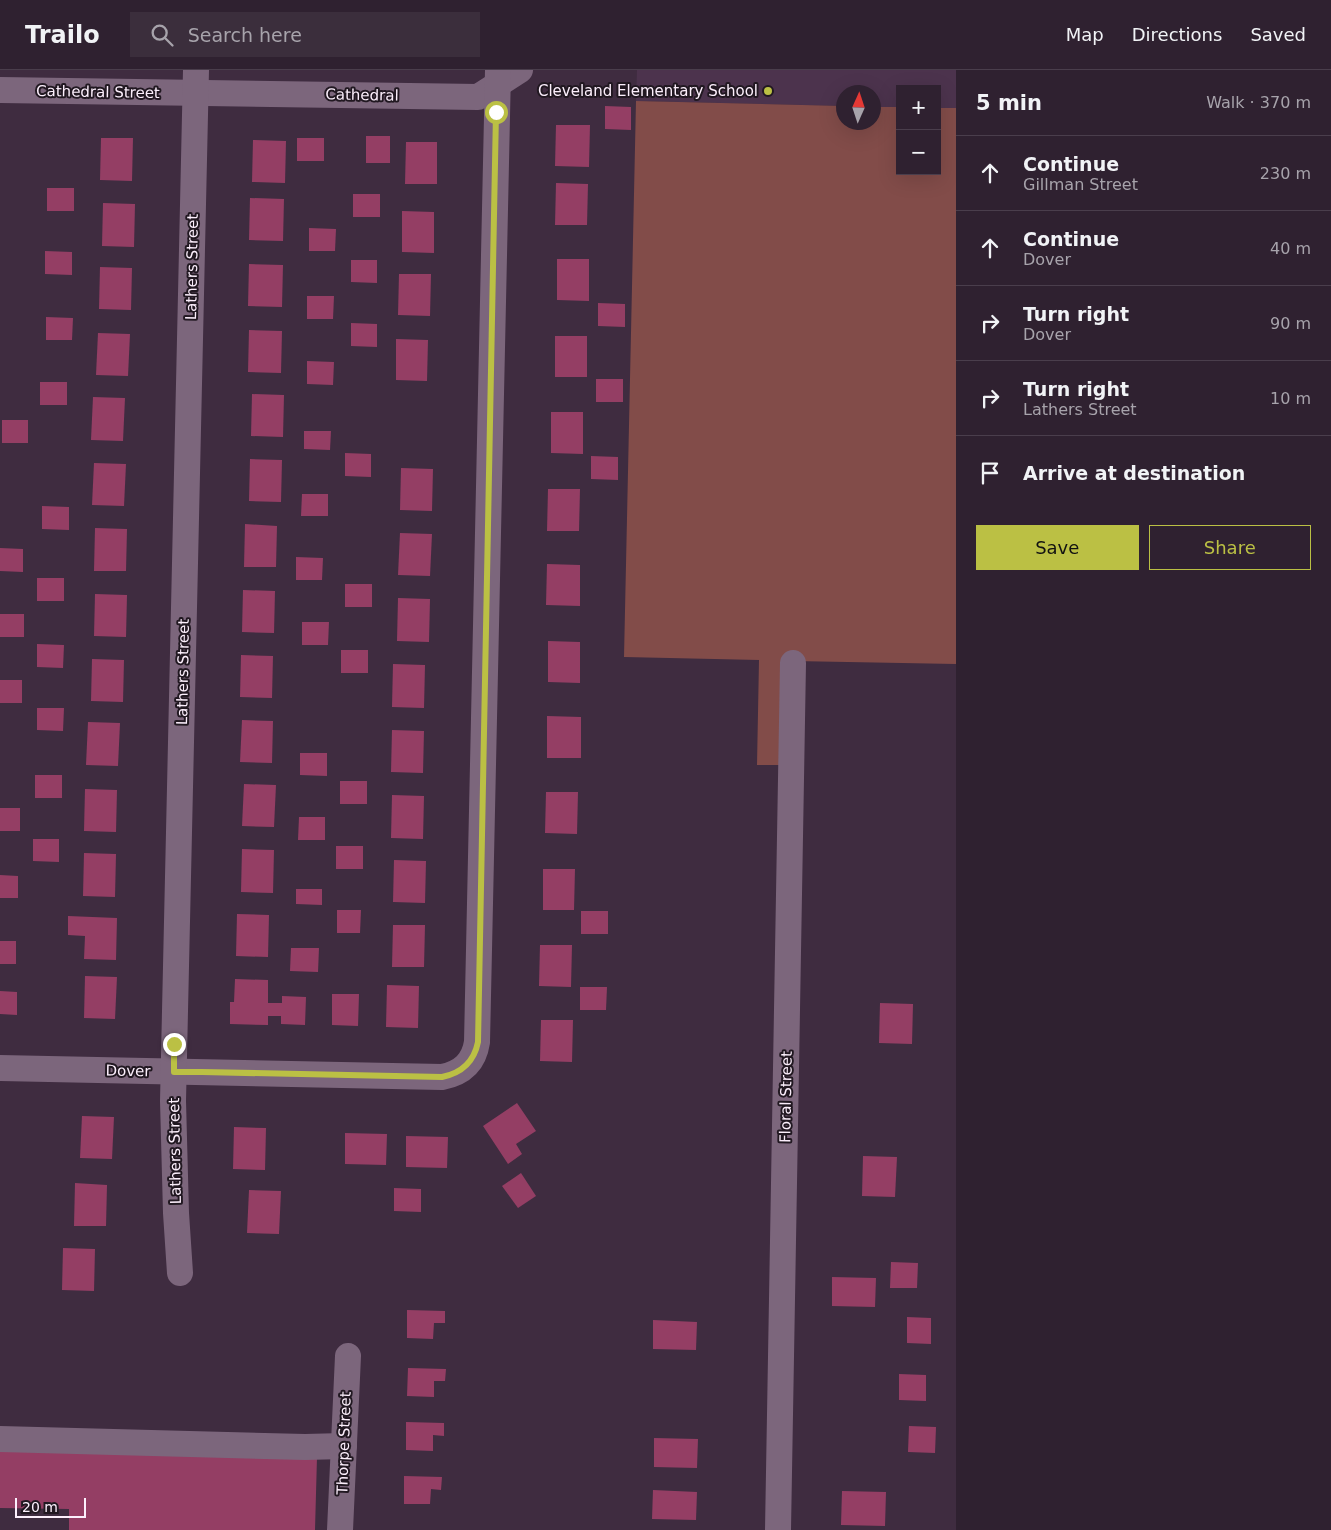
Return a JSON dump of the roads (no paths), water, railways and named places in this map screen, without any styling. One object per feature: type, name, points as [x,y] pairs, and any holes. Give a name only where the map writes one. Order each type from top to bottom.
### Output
[{"type":"street","name":"Cathedral","points":[[196,82],[478,97],[498,77],[520,70]]},
{"type":"street","name":"Dover","points":[[0,1068],[442,1077],[463,1069],[472,1060],[478,1042],[498,77]]},
{"type":"street","name":"Cathedral Street","points":[[0,90],[196,82]]},
{"type":"street","name":"Lathers Street","points":[[180,1273],[176,1213],[173,1101],[196,82]]},
{"type":"street","name":"Floral Street","points":[[778,1530],[793,664]]},
{"type":"street","name":"Thorpe Street","points":[[340,1530],[348,1356]]},
{"type":"street","points":[[0,1439],[305,1447],[344,1446]]},
{"type":"place","name":"Cleveland Elementary School","points":[[768,91]]}]
